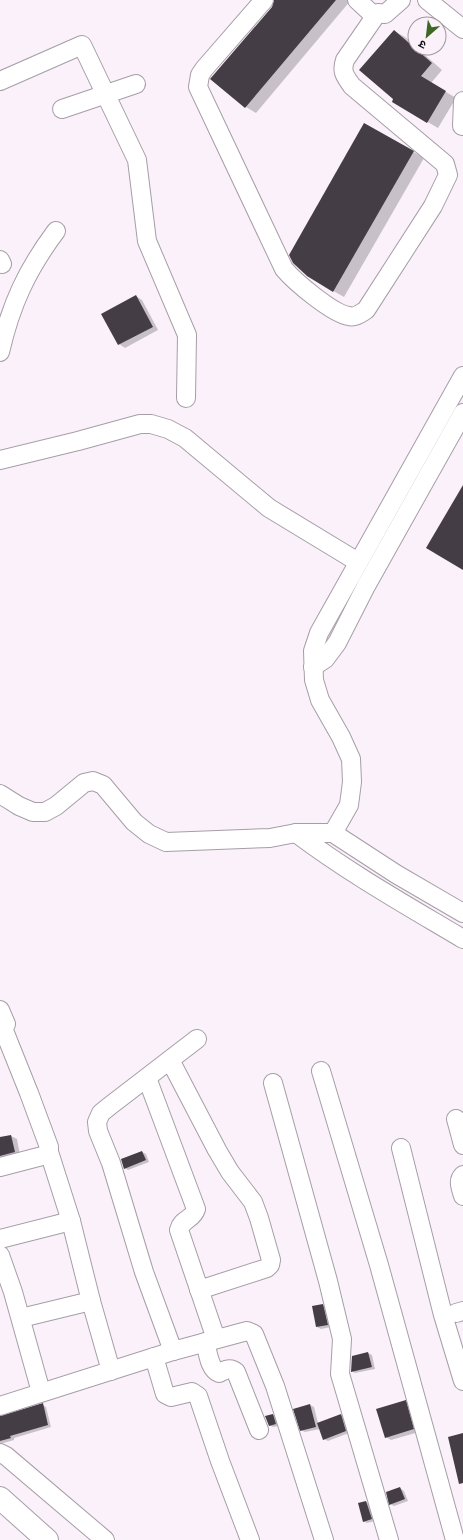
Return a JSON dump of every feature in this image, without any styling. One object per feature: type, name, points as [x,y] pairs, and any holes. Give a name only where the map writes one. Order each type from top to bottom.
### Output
[{"type":"highway","points":[[0,1498],[47,1540]]},
{"type":"street","points":[[264,0],[204,69],[200,75],[198,87],[284,269],[292,279],[308,292],[349,317],[356,316],[366,310],[433,206],[448,175],[445,164],[352,86],[344,76],[342,67],[345,60],[377,11]]},
{"type":"street","points":[[358,0],[370,12],[377,11],[386,14],[401,0]]},
{"type":"street","points":[[427,0],[463,29]]},
{"type":"street","points":[[0,81],[82,45],[137,160],[147,242],[186,335],[186,398]]},
{"type":"street","points":[[62,109],[136,84]]},
{"type":"street","points":[[462,126],[463,101]]},
{"type":"street","points":[[0,352],[10,313],[24,280],[38,254],[56,231]]},
{"type":"street","points":[[333,833],[348,805],[352,782],[351,759],[341,737],[320,700],[314,680],[313,651],[318,633],[463,376]]},
{"type":"street","points":[[313,667],[325,659],[337,643],[382,557],[463,413]]},
{"type":"street","points":[[0,460],[78,442],[140,424],[151,424],[168,429],[185,438],[269,508],[363,555],[382,557]]},
{"type":"street","points":[[0,794],[19,806],[33,812],[45,812],[56,806],[84,783],[93,781],[103,785],[134,822],[149,834],[166,842],[270,838],[296,834],[333,833],[396,874],[463,913]]},
{"type":"street","points":[[296,834],[325,855],[366,881],[463,939]]},
{"type":"street","points":[[0,1010],[6,1024],[2,1028],[30,1093],[49,1147],[49,1152],[71,1221],[91,1301],[111,1371]]},
{"type":"street","points":[[173,1351],[144,1272],[97,1122],[102,1113],[197,1039]]},
{"type":"street","points":[[170,1060],[217,1150],[230,1172],[253,1202],[260,1218],[270,1260],[270,1265],[267,1268],[199,1290]]},
{"type":"street","points":[[321,1071],[379,1265],[455,1540]]},
{"type":"street","points":[[147,1078],[196,1208],[195,1213],[183,1221],[178,1230],[199,1290],[210,1341],[212,1367],[219,1373],[229,1369],[236,1372],[259,1430]]},
{"type":"street","points":[[273,1082],[328,1281],[342,1339],[340,1374],[389,1540]]},
{"type":"street","points":[[456,1118],[463,1145]]},
{"type":"street","points":[[401,1148],[463,1381]]},
{"type":"street","points":[[0,1167],[46,1155],[49,1152]]},
{"type":"street","points":[[463,1175],[459,1182],[463,1196]]},
{"type":"street","points":[[0,1239],[71,1221]]},
{"type":"street","points":[[0,1254],[7,1294],[20,1318],[41,1392]]},
{"type":"street","points":[[20,1318],[91,1301]]},
{"type":"street","points":[[0,1406],[173,1351],[246,1331],[254,1334],[275,1386],[324,1540]]},
{"type":"street","points":[[154,1357],[165,1394],[171,1396],[192,1392],[198,1396],[220,1461],[250,1540]]},
{"type":"street","points":[[0,1453],[6,1456],[105,1540]]},
{"type":"building","points":[[274,0],[336,0],[245,108],[210,79],[272,7]]},
{"type":"building","points":[[394,30],[407,41],[407,56],[424,56],[432,63],[421,76],[446,91],[427,123],[392,102],[393,99],[359,70]]},
{"type":"building","points":[[364,123],[414,151],[333,292],[307,276],[293,263],[289,255]]},
{"type":"building","points":[[136,295],[153,327],[118,345],[101,314]]},
{"type":"building","points":[[463,485],[463,570],[426,548]]},
{"type":"building","points":[[11,1135],[15,1152],[0,1156],[0,1137]]},
{"type":"building","points":[[142,1151],[146,1160],[124,1169],[121,1159]]},
{"type":"building","points":[[323,1304],[328,1325],[316,1327],[312,1306]]},
{"type":"building","points":[[368,1352],[372,1367],[351,1372],[352,1356]]},
{"type":"building","points":[[406,1400],[414,1429],[385,1438],[376,1409]]},
{"type":"building","points":[[43,1403],[48,1425],[10,1436],[11,1438],[0,1441],[0,1416]]},
{"type":"building","points":[[310,1404],[316,1427],[300,1431],[293,1409]]},
{"type":"building","points":[[273,1414],[276,1424],[269,1426],[265,1416]]},
{"type":"building","points":[[341,1414],[346,1431],[323,1440],[317,1423]]},
{"type":"building","points":[[463,1433],[463,1483],[459,1484],[448,1437]]},
{"type":"building","points":[[400,1487],[405,1499],[389,1505],[386,1492]]},
{"type":"building","points":[[366,1501],[372,1519],[363,1522],[358,1503]]}]
